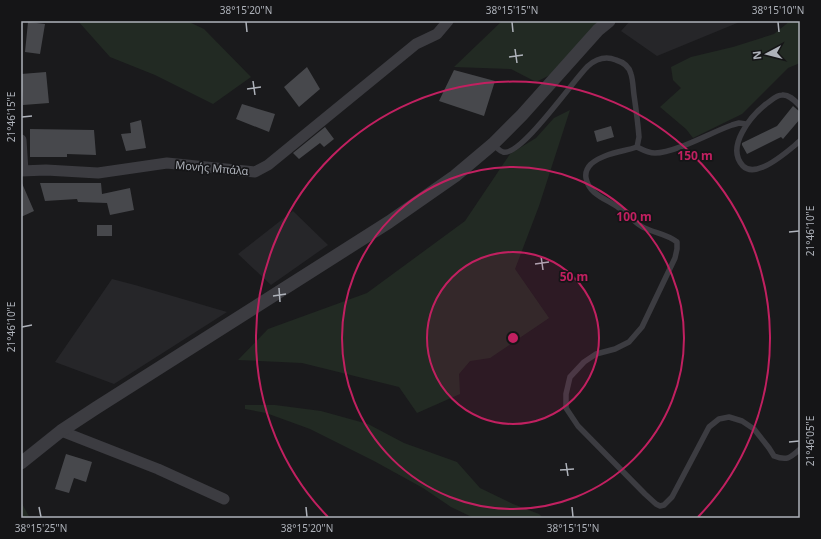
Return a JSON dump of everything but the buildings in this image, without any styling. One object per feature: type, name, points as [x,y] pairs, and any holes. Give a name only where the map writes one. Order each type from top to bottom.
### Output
[{"type":"street","name":"Μονής Μπάλα","points":[[22,171],[46,170],[98,173],[167,163],[255,172],[268,165],[416,44],[437,34],[448,21]]},
{"type":"street","points":[[21,463],[61,431],[389,222],[455,176],[493,144],[522,115],[598,30],[609,21]]},
{"type":"street","points":[[21,140],[22,171]]},
{"type":"street","points":[[61,431],[158,468],[224,498]]},
{"type":"lane","points":[[493,144],[503,152],[506,152],[521,144],[588,66],[604,58],[615,59],[623,63],[628,67],[631,73],[639,137],[637,147]]},
{"type":"lane","points":[[800,106],[792,98],[786,95],[777,96],[762,107],[746,124],[739,138],[736,156],[744,167],[748,169],[756,169],[766,166],[800,141]]},
{"type":"lane","points":[[746,124],[739,123],[732,125],[686,144],[659,153],[647,152],[637,147],[613,153],[593,162],[588,168],[586,179],[592,191],[599,197],[618,207],[640,226],[671,237],[677,242],[677,249],[675,258],[642,326],[629,342],[615,349],[596,354],[584,362],[570,377],[566,394],[566,408],[578,426],[644,494],[660,506],[664,505],[672,497],[708,427],[719,419],[729,417],[742,420],[754,429],[774,456],[781,459],[791,458],[800,449]]},
{"type":"shaded area","points":[[78,21],[187,21],[204,29],[251,77],[213,104],[155,75],[110,57]]},
{"type":"shaded area","points":[[502,21],[600,21],[552,74],[536,82],[511,69],[454,67]]},
{"type":"shaded area","points":[[630,21],[742,21],[657,56],[621,31]]},
{"type":"shaded area","points":[[790,21],[800,21],[800,63],[788,68],[742,114],[693,138],[686,129],[660,107],[681,88],[673,80],[671,67],[691,57],[733,47],[774,34]]},
{"type":"shaded area","points":[[570,110],[539,206],[515,269],[549,318],[490,358],[470,361],[459,374],[460,394],[417,413],[399,387],[302,363],[238,360],[268,329],[367,293],[465,221],[510,154],[536,138],[554,118]]},
{"type":"shaded area","points":[[293,211],[328,245],[271,285],[238,254]]},
{"type":"shaded area","points":[[112,279],[227,312],[114,384],[55,362]]},
{"type":"shaded area","points":[[245,405],[275,405],[321,411],[368,424],[404,443],[457,462],[480,488],[513,504],[539,514],[543,518],[474,518],[451,507],[423,488],[374,461],[310,429],[266,413],[245,409]]},
{"type":"shaded area","points":[[21,502],[30,518],[21,518]]}]
